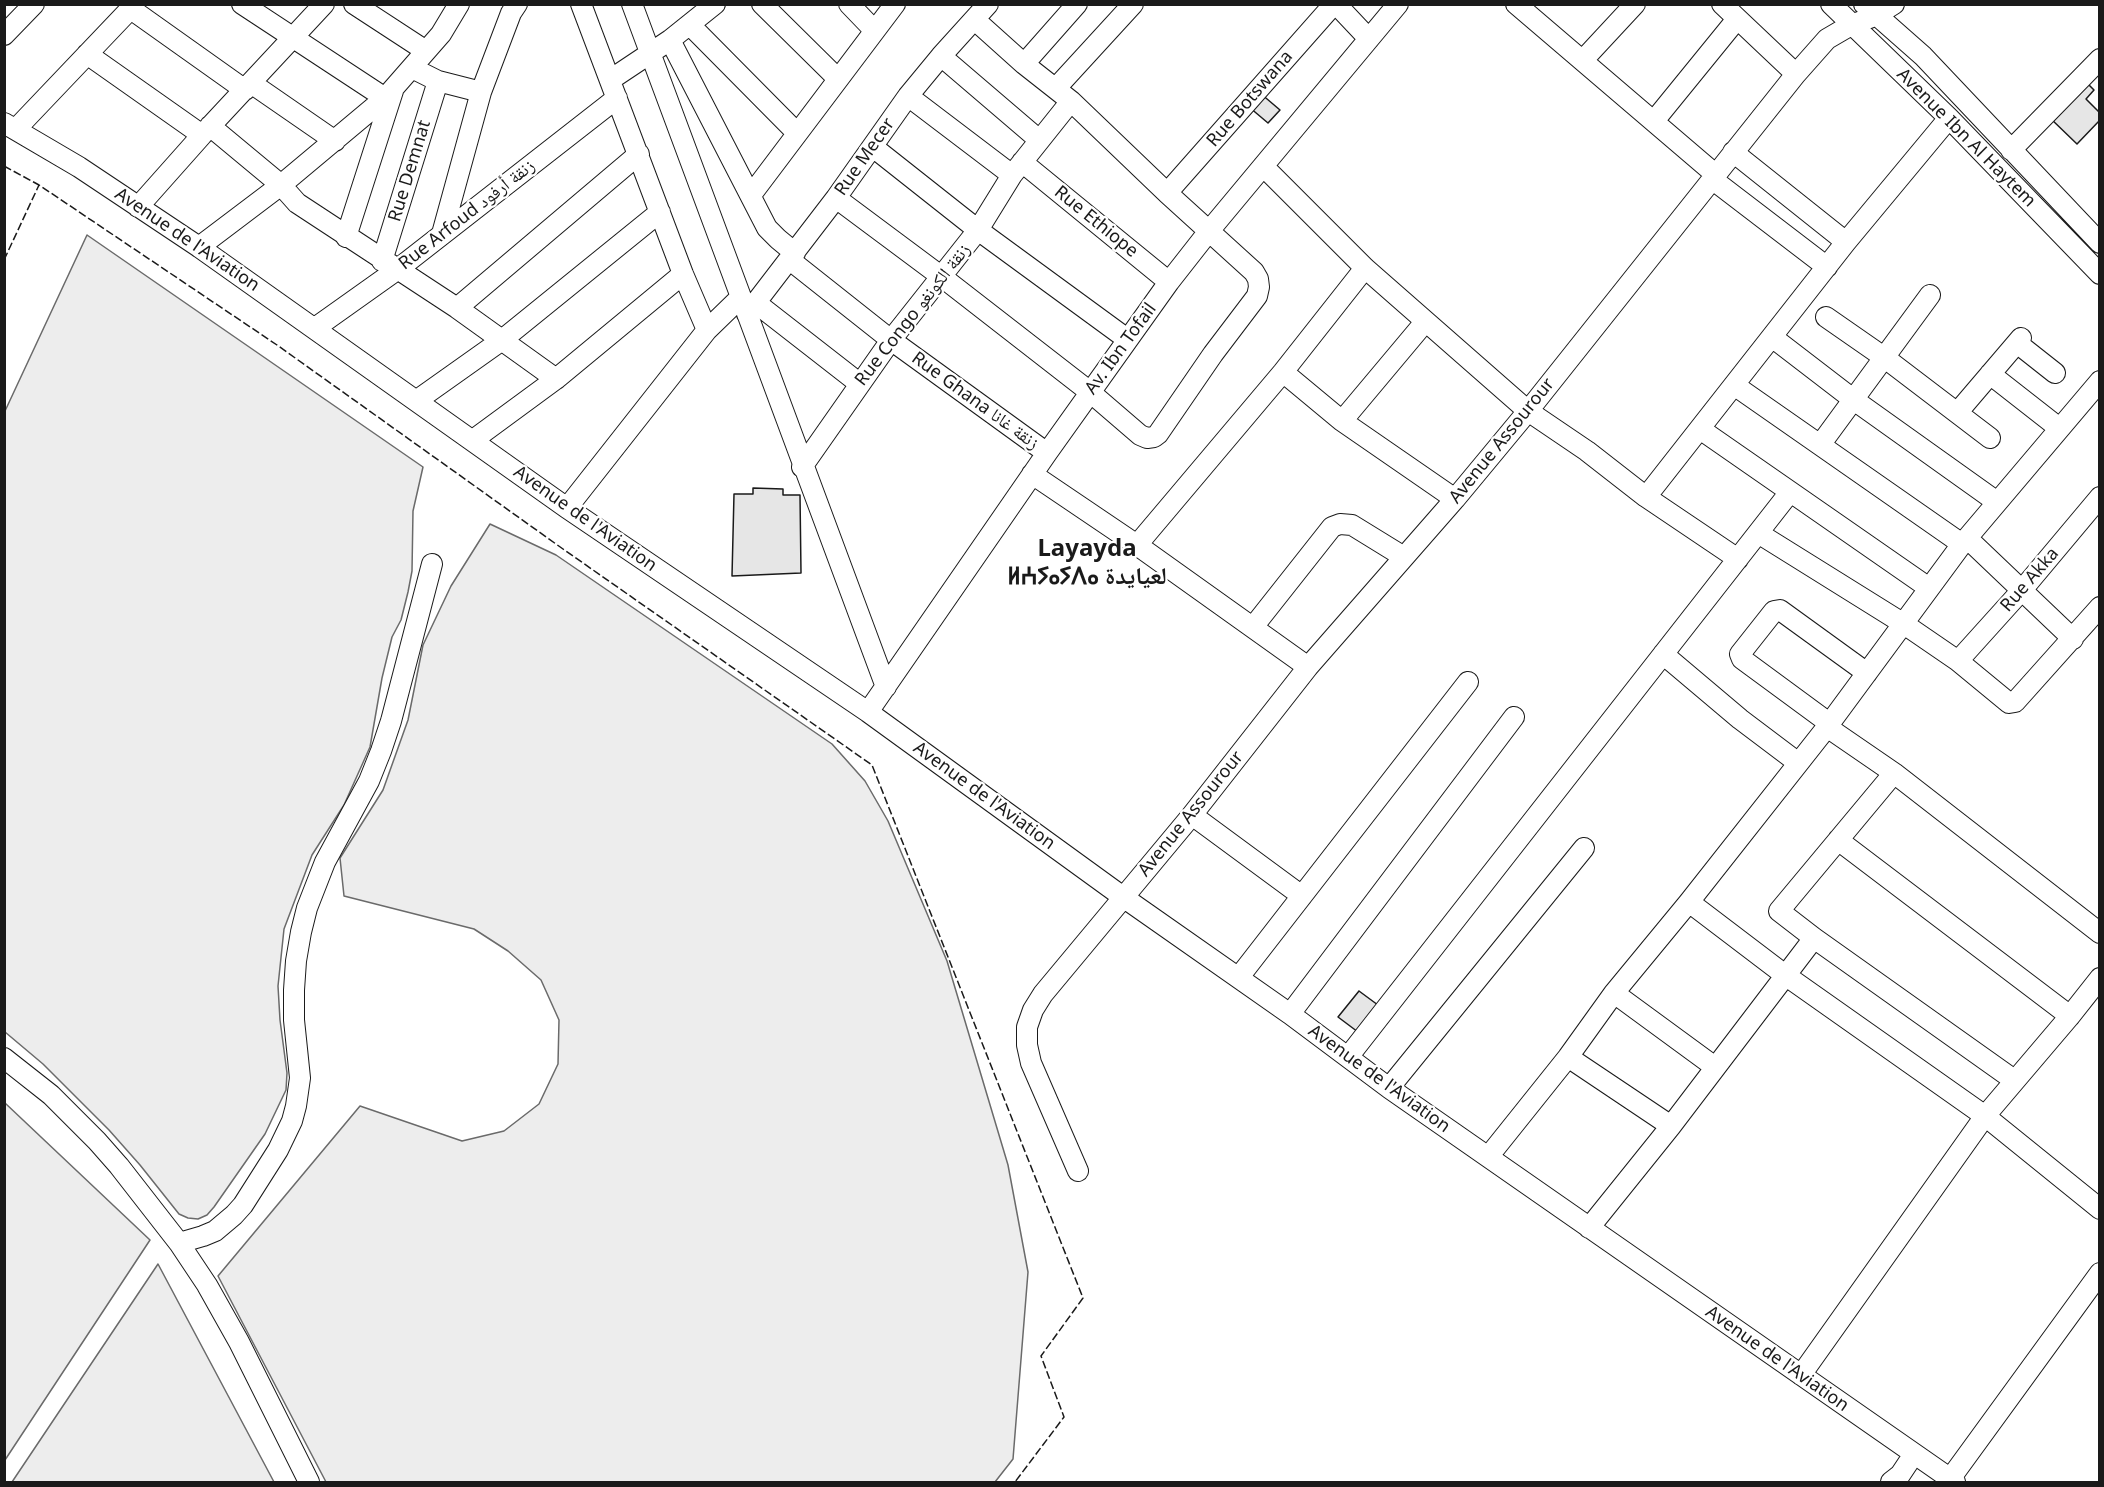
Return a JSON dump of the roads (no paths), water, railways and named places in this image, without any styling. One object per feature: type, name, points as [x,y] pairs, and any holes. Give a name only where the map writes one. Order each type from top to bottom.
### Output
[{"type":"street","points":[[4,34],[34,4]]},
{"type":"street","points":[[242,4],[292,39],[389,94]]},
{"type":"street","points":[[138,207],[324,4]]},
{"type":"street","points":[[354,4],[426,51]]},
{"type":"street","points":[[442,234],[481,92],[517,4]]},
{"type":"street","points":[[581,4],[683,274],[707,330]]},
{"type":"street","points":[[632,4],[748,305],[802,466],[886,687]]},
{"type":"street","points":[[610,80],[670,40],[715,4]]},
{"type":"street","points":[[762,4],[837,78]]},
{"type":"street","points":[[849,4],[874,30]]},
{"type":"street","points":[[751,195],[895,4]]},
{"type":"street","points":[[1024,64],[1077,4]]},
{"type":"street","name":"Rue Congo زنقة الكونغو","points":[[802,466],[891,340],[978,230],[1038,139],[1063,94],[1133,4]]},
{"type":"street","points":[[1335,4],[1369,39]]},
{"type":"street","name":"Rue Botswana","points":[[1167,193],[1335,4]]},
{"type":"street","name":"Av. Ibn Tofail","points":[[868,712],[1032,474],[1169,282],[1398,4]]},
{"type":"street","points":[[1516,4],[1654,121],[1714,177],[1827,267]]},
{"type":"street","points":[[1583,60],[1635,4]]},
{"type":"street","points":[[1722,4],[1796,74]]},
{"type":"street","name":"Avenue Ibn Al Haytem","points":[[1831,4],[1949,118],[2100,274]]},
{"type":"street","name":"Avenue Assourour","points":[[1078,1172],[1031,1063],[1027,1045],[1027,1027],[1033,1010],[1044,994],[1192,815],[1308,667],[1455,499],[1528,411],[1796,74],[1827,39],[1851,25],[1869,10],[1894,4]]},
{"type":"street","points":[[199,247],[281,185],[389,94],[441,34],[459,5]]},
{"type":"street","points":[[10,126],[133,7],[248,87],[335,141]]},
{"type":"street","name":"Avenue Ibn Al Haytem","points":[[1869,10],[1923,56],[2100,243]]},
{"type":"street","points":[[836,198],[1090,392],[1140,435],[1148,438],[1158,434],[1213,354],[1257,296],[1259,287],[1254,272],[1063,94],[1024,64],[982,12]]},
{"type":"street","name":"Rue Mecer","points":[[567,508],[707,330],[748,305],[792,256],[908,96],[982,12]]},
{"type":"street","points":[[1654,121],[1737,19]]},
{"type":"street","points":[[690,25],[797,133]]},
{"type":"street","name":"Rue Ghana زنقة غانا","points":[[670,40],[767,228],[792,256],[891,340],[1047,453]]},
{"type":"street","points":[[87,54],[206,131],[281,185],[297,203],[457,308],[556,379]]},
{"type":"street","points":[[941,56],[1038,139]]},
{"type":"street","points":[[2011,150],[2100,59]]},
{"type":"street","points":[[412,68],[438,81],[481,92]]},
{"type":"street","name":"Rue Demnat","points":[[390,265],[438,81]]},
{"type":"street","points":[[346,237],[389,94]]},
{"type":"street","name":"Rue Ethiope","points":[[908,96],[1017,169],[1169,282]]},
{"type":"street","name":"Rue Arfoud زنقة أرفود","points":[[315,328],[390,265],[442,234],[617,98]]},
{"type":"street","points":[[1646,497],[1846,242],[1949,118]]},
{"type":"street","name":"Avenue de l'Aviation","points":[[10,126],[79,167],[199,247],[567,508],[868,712],[1123,897],[1239,977],[1389,1088],[1953,1481]]},
{"type":"street","points":[[873,147],[978,230],[1127,339]]},
{"type":"street","points":[[1733,152],[1846,242]]},
{"type":"street","points":[[457,308],[639,154]]},
{"type":"street","points":[[1263,166],[1365,268],[1528,411],[1587,451],[1646,497],[1738,559]]},
{"type":"street","points":[[416,401],[502,340],[660,213]]},
{"type":"street","points":[[1137,545],[1283,372],[1365,268]]},
{"type":"street","points":[[473,440],[556,379],[683,274]]},
{"type":"street","points":[[1820,445],[1930,295]]},
{"type":"street","points":[[748,305],[860,384]]},
{"type":"street","points":[[1826,317],[1885,358],[1990,438]]},
{"type":"street","points":[[1342,421],[1425,322]]},
{"type":"street","points":[[1772,337],[1854,400],[1996,502]]},
{"type":"street","points":[[1957,413],[2019,340],[2055,374]]},
{"type":"street","points":[[1283,372],[1342,421],[1455,499]]},
{"type":"street","points":[[1990,374],[2059,428]]},
{"type":"street","points":[[1488,1157],[1568,1057],[1614,993],[1778,791],[1797,762],[1828,725],[1964,541],[2100,381]]},
{"type":"street","points":[[1734,385],[1964,541],[2022,590],[2073,639]]},
{"type":"street","points":[[1700,429],[1929,588]]},
{"type":"street","points":[[1032,474],[1137,545],[1308,667]]},
{"type":"street","points":[[1348,1058],[1790,492]]},
{"type":"street","name":"Rue Akka","points":[[1958,661],[2022,590],[2100,497]]},
{"type":"street","points":[[1253,627],[1332,528],[1340,524],[1352,525],[1404,557]]},
{"type":"street","points":[[1758,533],[1904,624],[1958,661],[2006,702],[2012,703],[2073,639],[2096,620]]},
{"type":"street","points":[[179,1243],[214,1231],[234,1215],[243,1205],[278,1149],[292,1121],[300,1078],[294,1020],[294,990],[301,932],[307,908],[325,862],[364,791],[381,751],[432,564]]},
{"type":"street","points":[[1867,673],[1780,610],[1774,611],[1740,654],[1743,660],[1894,773],[2100,933]]},
{"type":"street","points":[[1664,654],[1740,719],[1797,762]]},
{"type":"street","points":[[1239,977],[1468,682]]},
{"type":"street","points":[[1290,1014],[1514,717]]},
{"type":"street","points":[[1894,773],[1779,911],[2014,1080]]},
{"type":"street","points":[[1192,815],[1302,896]]},
{"type":"street","points":[[1838,840],[2070,1016]]},
{"type":"street","points":[[1389,1088],[1584,848]]},
{"type":"street","points":[[1689,902],[1785,975],[1985,1116],[2100,1209]]},
{"type":"street","points":[[1589,1228],[1671,1126],[1814,938]]},
{"type":"street","points":[[1801,1376],[1985,1116],[2100,978]]},
{"type":"street","points":[[1614,993],[1715,1067]]},
{"type":"street","points":[[1568,1057],[1671,1126]]},
{"type":"street","points":[[4,1058],[51,1095],[97,1141],[179,1243],[207,1285],[239,1342],[309,1482]]},
{"type":"street","points":[[1953,1481],[2100,1273]]},
{"type":"street","points":[[1891,1482],[1900,1474],[1914,1454]]},
{"type":"district","name":"Layayda ⵍⵄⵢⴰⵢⴷⴰ لعيايدة","points":[[1087,563]]}]
